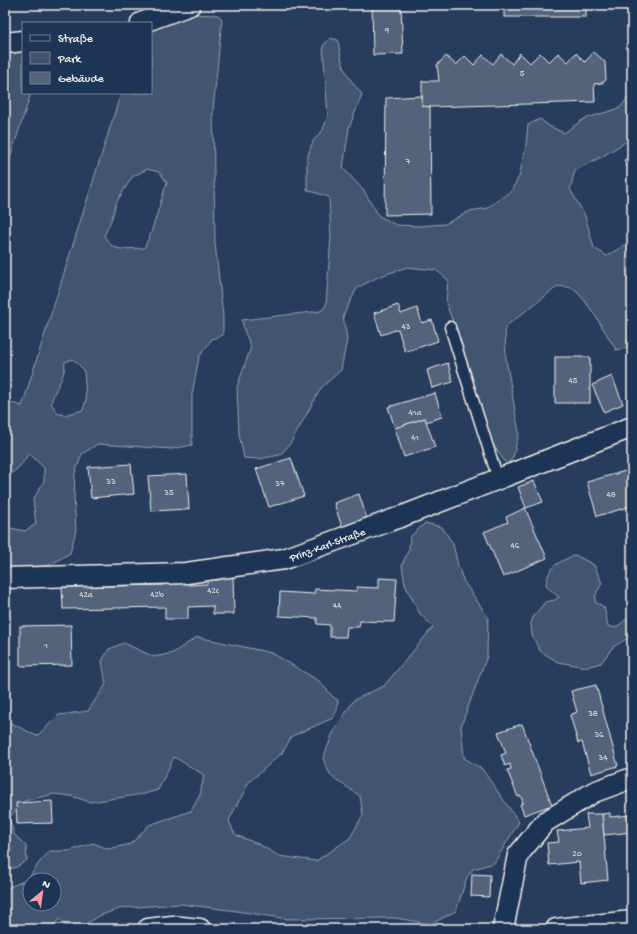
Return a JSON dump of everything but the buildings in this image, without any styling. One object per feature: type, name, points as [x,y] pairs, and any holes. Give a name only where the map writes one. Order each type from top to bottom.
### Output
[{"type":"street","points":[[144,22],[190,5]]},
{"type":"street","points":[[5,42],[22,41]]},
{"type":"street","name":"Prinz-Karl-Straße","points":[[5,578],[186,573],[284,559],[498,480],[632,427]]},
{"type":"street","points":[[502,929],[518,855],[544,822],[594,792],[632,778]]},
{"type":"street","points":[[556,929],[632,921]]},
{"type":"street","points":[[148,929],[172,926],[200,929]]},
{"type":"lane","points":[[450,328],[498,480]]},
{"type":"green space","points":[[187,14],[218,15],[222,19],[213,110],[215,243],[223,316],[223,335],[212,339],[199,357],[192,395],[192,445],[172,449],[98,444],[82,454],[75,473],[74,496],[76,530],[70,553],[50,565],[5,572],[5,527],[25,531],[36,524],[33,500],[44,481],[44,468],[29,453],[16,470],[5,476],[5,401],[22,406],[121,94],[152,94],[152,26]],"holes":[[[147,169],[159,172],[167,182],[150,236],[144,248],[120,249],[112,246],[104,236],[112,218],[116,203],[132,177]],[[73,359],[84,370],[86,400],[83,410],[64,415],[57,413],[51,403],[62,378],[65,362]]]},
{"type":"green space","points":[[330,38],[338,40],[345,70],[362,94],[349,128],[343,168],[364,191],[379,216],[396,225],[419,226],[445,224],[470,211],[487,208],[511,191],[519,177],[526,145],[528,125],[540,119],[549,126],[564,133],[584,119],[620,108],[632,92],[632,138],[603,156],[575,170],[570,189],[585,216],[594,248],[607,256],[626,244],[632,249],[632,315],[630,319],[627,348],[616,350],[589,306],[576,291],[568,287],[558,286],[505,327],[506,359],[519,433],[513,457],[507,465],[488,437],[467,364],[446,302],[448,280],[436,270],[407,267],[378,277],[357,288],[343,316],[347,339],[341,370],[321,388],[290,444],[280,455],[259,459],[244,458],[239,434],[237,387],[251,347],[244,330],[242,320],[321,311],[326,305],[331,236],[329,197],[307,190],[307,158],[313,141],[323,130],[328,115],[323,46]]},
{"type":"green space","points":[[15,51],[22,52],[22,94],[31,94],[5,173],[5,56]]},
{"type":"green space","points":[[425,523],[442,527],[453,544],[458,566],[464,582],[488,617],[487,656],[461,726],[464,758],[482,769],[519,822],[494,863],[473,869],[467,877],[456,911],[431,924],[395,918],[288,919],[180,904],[122,908],[101,915],[83,926],[66,926],[59,919],[51,929],[5,929],[5,889],[22,882],[22,912],[62,912],[62,872],[33,872],[50,851],[69,851],[93,843],[108,849],[131,844],[149,825],[191,811],[200,795],[204,775],[174,757],[158,790],[144,794],[90,802],[71,796],[54,794],[24,801],[9,818],[14,834],[26,846],[27,860],[17,867],[5,870],[5,720],[37,736],[59,715],[88,711],[106,684],[102,661],[109,649],[124,643],[154,657],[173,653],[197,637],[272,653],[319,681],[334,698],[338,700],[337,710],[333,718],[292,736],[282,753],[249,782],[229,820],[236,835],[260,845],[279,856],[316,861],[350,838],[363,815],[360,796],[331,776],[323,759],[333,733],[354,700],[384,686],[433,627],[420,614],[405,585],[402,565],[409,549],[410,537]]},
{"type":"green space","points":[[575,555],[594,565],[602,583],[596,594],[595,602],[604,607],[608,626],[615,628],[632,615],[632,638],[628,638],[613,647],[601,663],[586,667],[558,662],[540,651],[532,635],[531,623],[534,616],[545,602],[555,600],[559,597],[546,586],[551,570],[558,563]]}]
